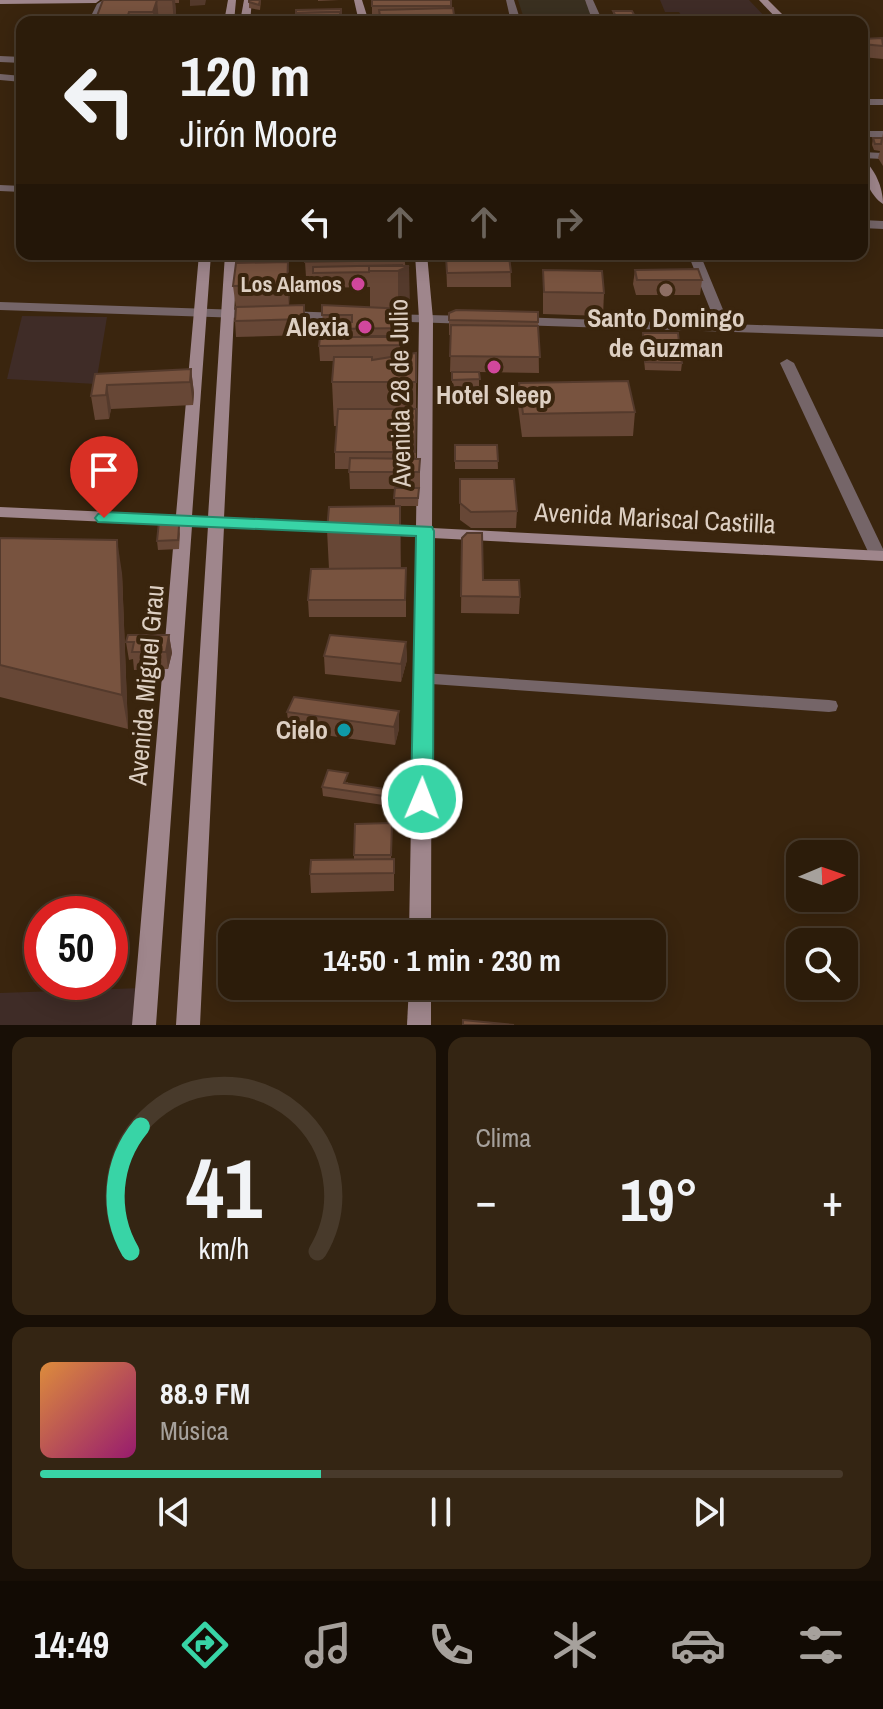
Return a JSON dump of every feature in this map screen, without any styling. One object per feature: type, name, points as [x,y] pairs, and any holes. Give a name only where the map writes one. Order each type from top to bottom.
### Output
[{"type":"street","points":[[0,1],[96,0]]},
{"type":"street","points":[[96,16],[101,4],[110,0]]},
{"type":"street","points":[[763,0],[779,16]]},
{"type":"street","points":[[868,173],[883,201]]},
{"type":"street","name":"Avenida Miguel Grau","points":[[144,1025],[204,260]]},
{"type":"street","points":[[188,1025],[231,260]]},
{"type":"street","name":"Avenida 28 de Julio","points":[[420,920],[426,319],[421,260]]},
{"type":"street","points":[[696,260],[724,327]]},
{"type":"street","points":[[0,306],[257,314]]},
{"type":"street","points":[[273,315],[349,317]]},
{"type":"street","points":[[365,317],[489,321]]},
{"type":"street","points":[[505,321],[883,333]]},
{"type":"street","points":[[787,363],[880,556]]},
{"type":"street","name":"Avenida Mariscal Castilla","points":[[0,512],[880,556]]},
{"type":"street","points":[[423,679],[829,706]]},
{"type":"street","points":[[419,1025],[420,1000]]},
{"type":"shaded area","points":[[518,0],[585,0],[592,16],[523,16]]},
{"type":"shaded area","points":[[660,0],[749,0],[764,16],[681,16],[679,12],[665,12]]},
{"type":"shaded area","points":[[22,316],[107,317],[96,384],[7,379]]},
{"type":"shaded area","points":[[128,988],[142,988],[137,1025],[0,1025],[0,993],[24,992],[24,1000],[128,1000]]},
{"type":"building","points":[[103,0],[157,0],[153,12],[97,16]]},
{"type":"building","points":[[372,0],[451,0],[451,6],[372,6]]},
{"type":"building","points":[[453,8],[454,15],[380,16],[379,10]]},
{"type":"building","points":[[341,9],[341,16],[340,12],[296,13],[296,10]]},
{"type":"building","points":[[613,11],[632,11],[635,16],[616,16]]},
{"type":"building","points":[[340,12],[340,16],[296,16],[296,13]]},
{"type":"building","points":[[882,38],[883,46],[868,45],[868,39]]},
{"type":"building","points":[[873,138],[882,138],[881,144],[875,144]]},
{"type":"building","points":[[305,260],[404,260],[305,262]]},
{"type":"building","points":[[446,260],[509,260],[511,272],[447,273]]},
{"type":"building","points":[[288,262],[287,285],[233,286],[236,263]]},
{"type":"building","points":[[402,265],[369,266],[369,272],[313,273],[313,267]]},
{"type":"building","points":[[369,266],[409,266],[398,271],[369,271]]},
{"type":"building","points":[[698,269],[702,280],[637,280],[635,270]]},
{"type":"building","points":[[543,270],[602,271],[604,293],[544,292]]},
{"type":"building","points":[[304,305],[304,319],[235,321],[236,307]]},
{"type":"building","points":[[322,305],[406,309],[406,328],[329,329],[330,322],[352,322],[352,315],[322,315]]},
{"type":"building","points":[[456,310],[538,312],[538,322],[449,320],[449,313]]},
{"type":"building","points":[[451,325],[538,326],[540,357],[450,356]]},
{"type":"building","points":[[643,333],[678,333],[680,352],[645,351]]},
{"type":"building","points":[[320,337],[406,337],[406,345],[319,346]]},
{"type":"building","points":[[416,353],[416,382],[332,382],[334,357],[372,357],[372,360]]},
{"type":"building","points":[[644,353],[680,354],[682,363],[645,362]]},
{"type":"building","points":[[191,369],[190,382],[107,385],[106,395],[91,396],[95,374]]},
{"type":"building","points":[[452,372],[479,372],[480,379],[452,380]]},
{"type":"building","points":[[628,381],[635,412],[523,414],[519,383]]},
{"type":"building","points":[[455,387],[482,387],[482,397],[455,396]]},
{"type":"building","points":[[338,409],[416,409],[415,452],[335,452]]},
{"type":"building","points":[[455,445],[497,445],[498,461],[455,461]]},
{"type":"building","points":[[350,458],[420,459],[419,472],[349,472]]},
{"type":"building","points":[[460,479],[514,479],[517,511],[471,512],[460,503]]},
{"type":"building","points":[[395,488],[419,488],[418,498],[394,498]]},
{"type":"building","points":[[400,506],[400,529],[327,530],[329,507]]},
{"type":"building","points":[[175,521],[179,526],[178,540],[157,541],[159,522]]},
{"type":"building","points":[[467,533],[482,533],[483,580],[519,580],[520,597],[461,596],[462,538]]},
{"type":"building","points":[[0,538],[117,540],[122,695],[0,665]]},
{"type":"building","points":[[406,568],[405,600],[308,600],[311,569]]},
{"type":"building","points":[[128,635],[169,635],[166,652],[132,652],[134,642],[126,642]]},
{"type":"building","points":[[330,635],[406,642],[401,664],[324,656]]},
{"type":"building","points":[[294,697],[399,711],[394,727],[287,712]]},
{"type":"building","points":[[328,770],[348,773],[344,783],[392,790],[390,797],[322,787]]},
{"type":"building","points":[[392,823],[391,855],[354,855],[355,824]]},
{"type":"building","points":[[394,859],[394,873],[310,874],[311,860]]},
{"type":"building","points":[[463,1020],[514,1025],[463,1025]]},
{"type":"place","name":"Los Alamos","points":[[358,284]]},
{"type":"place","name":"Santo Domingo de Guzman","points":[[666,290]]},
{"type":"place","name":"Alexia","points":[[365,327]]},
{"type":"place","name":"Hotel Sleep","points":[[494,367]]},
{"type":"place","name":"Cielo","points":[[344,730]]},
{"type":"route","points":[[104,518],[425,531],[422,799]]}]
